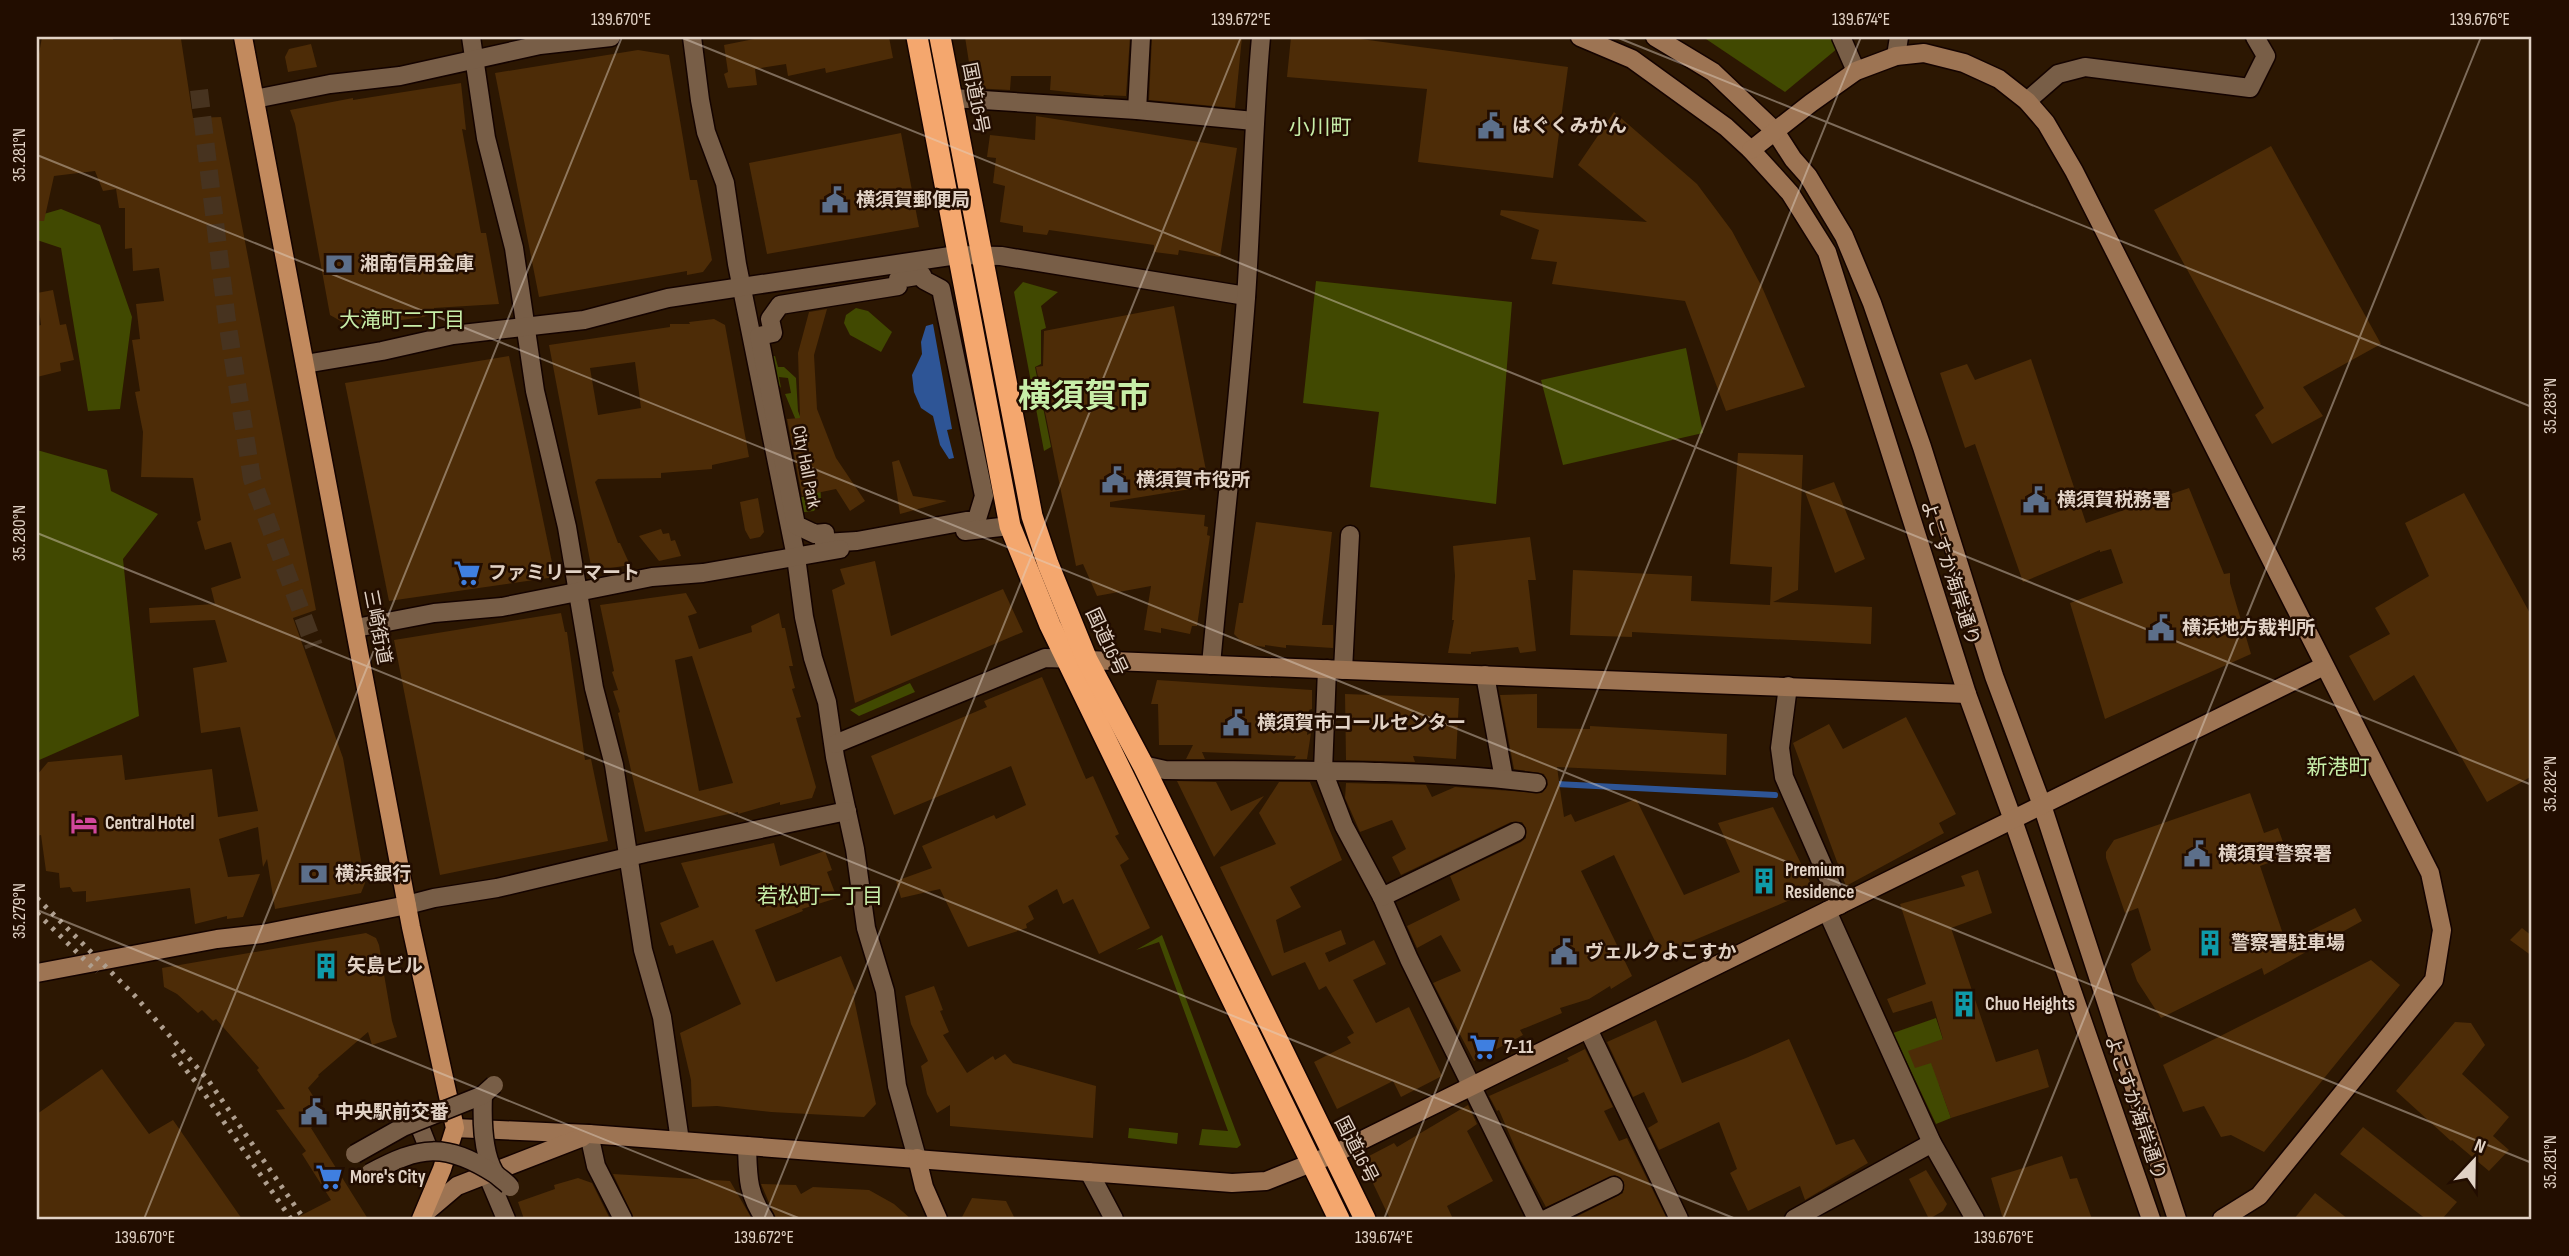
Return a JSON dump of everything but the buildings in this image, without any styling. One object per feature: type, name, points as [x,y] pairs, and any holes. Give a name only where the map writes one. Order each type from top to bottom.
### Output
[{"type":"highway","name":"国道16号","points":[[917,37],[1010,526],[1050,625],[1077,659],[1143,765],[1366,1219]]},
{"type":"highway","name":"国道16号","points":[[940,37],[1032,516],[1077,659],[1339,1219]]},
{"type":"main road","name":"三崎街道","points":[[243,37],[407,905],[455,1128],[422,1217]]},
{"type":"street","points":[[471,37],[486,138],[514,248],[535,391],[561,502],[594,688],[614,765],[643,950],[662,1017],[680,1142]]},
{"type":"street","points":[[255,99],[330,84],[400,76],[540,45],[611,37]]},
{"type":"street","points":[[692,37],[706,132],[725,183],[742,289],[796,557],[804,617],[827,702],[866,928],[885,991],[897,1086],[924,1187],[938,1219]]},
{"type":"street","points":[[1137,110],[1141,37]]},
{"type":"street","points":[[1211,664],[1229,500],[1246,296],[1254,121],[1261,37]]},
{"type":"street","name":"よこすか海岸通り","points":[[1580,37],[1632,59],[1726,127],[1790,193],[1827,252],[1967,694],[2151,1219]]},
{"type":"street","name":"よこすか海岸通り","points":[[1655,37],[1713,72],[1774,131],[1808,176],[1844,236],[1872,303],[1922,447],[1994,676],[2042,805],[2177,1219]]},
{"type":"street","points":[[1841,37],[1856,71]]},
{"type":"street","points":[[1896,56],[1899,37]]},
{"type":"street","points":[[2028,101],[2058,74],[2085,67],[2250,88],[2266,56],[2255,37]]},
{"type":"street","points":[[1751,150],[1856,71],[1896,56],[1924,53],[1964,63],[1999,79],[2028,101],[2046,123],[2074,171],[2430,873],[2442,930],[2434,979],[2259,1196],[2222,1219]]},
{"type":"street","points":[[952,98],[1254,121]]},
{"type":"street","points":[[304,365],[453,335],[594,318],[668,298],[957,255],[1001,256],[1246,296]]},
{"type":"street","name":"City Hall Park","points":[[922,275],[924,280],[941,289],[984,496],[977,519],[857,541],[824,543],[825,533],[815,534],[796,525],[759,336],[773,333],[770,318],[780,305],[898,286],[898,279],[922,275]]},
{"type":"street","points":[[356,628],[434,612],[502,607],[652,577],[703,573],[986,527],[1010,526]]},
{"type":"street","points":[[1350,534],[1323,771],[1344,827],[1382,897],[1409,958],[1537,1219]]},
{"type":"street","points":[[835,744],[1045,658],[1967,694]]},
{"type":"street","points":[[455,1128],[589,1134],[1247,1183],[1266,1181],[1334,1154],[2324,666]]},
{"type":"street","points":[[1485,676],[1504,779]]},
{"type":"street","points":[[1788,686],[1780,748],[1784,777],[1833,908],[1932,1143],[1975,1219]]},
{"type":"street","points":[[1143,765],[1165,770],[1323,771],[1504,779],[1537,783]]},
{"type":"street","points":[[37,973],[497,888],[847,811]]},
{"type":"street","points":[[1382,897],[1516,832]]},
{"type":"street","points":[[1588,1029],[1679,1219]]},
{"type":"street","points":[[355,1154],[488,1090],[482,1115],[486,1145],[491,1174],[506,1219]]},
{"type":"street","points":[[418,1122],[429,1150]]},
{"type":"street","points":[[422,1217],[457,1186],[589,1134]]},
{"type":"street","points":[[589,1134],[596,1166],[623,1219]]},
{"type":"street","points":[[1794,1219],[1932,1143]]},
{"type":"street","points":[[747,1146],[749,1188],[754,1204],[765,1219]]},
{"type":"street","points":[[370,1173],[415,1152],[429,1150],[475,1162],[510,1187]]},
{"type":"street","points":[[1089,1172],[1114,1219]]},
{"type":"street","points":[[1546,1219],[1614,1186]]},
{"type":"green space","points":[[1703,37],[1831,37],[1838,48],[1785,92]]},
{"type":"green space","points":[[61,209],[100,225],[132,317],[120,409],[88,411],[61,248],[37,240],[37,216]]},
{"type":"green space","points":[[1316,281],[1512,302],[1496,504],[1370,487],[1379,412],[1303,403]]},
{"type":"green space","points":[[1023,282],[1058,292],[1041,306],[1046,328],[1041,330],[1041,364],[1035,367],[1051,447],[1044,451],[1014,292]]},
{"type":"green space","points":[[856,308],[868,311],[892,332],[881,352],[850,335],[844,323],[846,315]]},
{"type":"green space","points":[[1686,348],[1703,433],[1563,465],[1541,380]]},
{"type":"green space","points":[[775,356],[778,367],[784,367],[796,378],[798,411],[823,477],[820,483],[821,499],[814,511],[796,513],[796,499],[811,494],[795,418],[785,394],[791,393],[788,378],[779,377],[781,388],[768,371],[768,357]]},
{"type":"green space","points":[[37,450],[107,470],[111,491],[158,514],[123,559],[139,716],[37,761]]},
{"type":"green space","points":[[910,683],[915,692],[859,716],[850,710]]},
{"type":"green space","points":[[1162,935],[1241,1145],[1237,1148],[1199,1145],[1202,1129],[1228,1131],[1159,942],[1136,950]]},
{"type":"green space","points":[[1936,1018],[1955,1076],[1939,1084],[1951,1118],[1936,1124],[1893,1033]]},
{"type":"green space","points":[[1129,1128],[1178,1133],[1177,1144],[1128,1138]]},
{"type":"water","points":[[933,324],[952,429],[947,430],[954,458],[949,459],[940,445],[933,416],[921,408],[914,392],[912,375],[922,354],[921,342],[926,326]]},
{"type":"waterway","points":[[1556,784],[1775,795]]},
{"type":"tunnel","points":[[199,90],[227,321],[252,479],[314,646]]},
{"type":"railway","points":[[37,898],[135,996],[208,1080],[304,1219]]},
{"type":"railway","points":[[37,913],[97,972]]},
{"type":"railway","points":[[173,1054],[199,1086],[291,1219]]},
{"type":"place","name":"はぐくみかん","points":[[1491,126]]},
{"type":"place","name":"横須賀郵便局","points":[[835,200]]},
{"type":"place","name":"湘南信用金庫","points":[[339,264]]},
{"type":"place","name":"横須賀市役所","points":[[1115,480]]},
{"type":"place","name":"横須賀税務署","points":[[2036,500]]},
{"type":"place","name":"ファミリーマート","points":[[467,573]]},
{"type":"place","name":"横浜地方裁判所","points":[[2161,628]]},
{"type":"place","name":"横須賀市コールセンター","points":[[1236,723]]},
{"type":"place","name":"Central Hotel","points":[[84,823]]},
{"type":"place","name":"横須賀警察署","points":[[2197,854]]},
{"type":"place","name":"横浜銀行","points":[[314,874]]},
{"type":"place","name":"Premium Residence","points":[[1764,881]]},
{"type":"place","name":"警察署駐車場","points":[[2210,943]]},
{"type":"place","name":"ヴェルクよこすか","points":[[1564,952]]},
{"type":"place","name":"矢島ビル","points":[[326,966]]},
{"type":"place","name":"Chuo Heights","points":[[1964,1004]]},
{"type":"place","name":"7-11","points":[[1483,1047]]},
{"type":"place","name":"中央駅前交番","points":[[314,1112]]},
{"type":"place","name":"More's City","points":[[329,1177]]},
{"type":"district","name":"小川町","points":[[1320,127]]},
{"type":"district","name":"大滝町二丁目","points":[[402,320]]},
{"type":"district","name":"横須賀市","points":[[1084,397]]},
{"type":"district","name":"新港町","points":[[2338,767]]},
{"type":"district","name":"若松町一丁目","points":[[820,896]]}]
